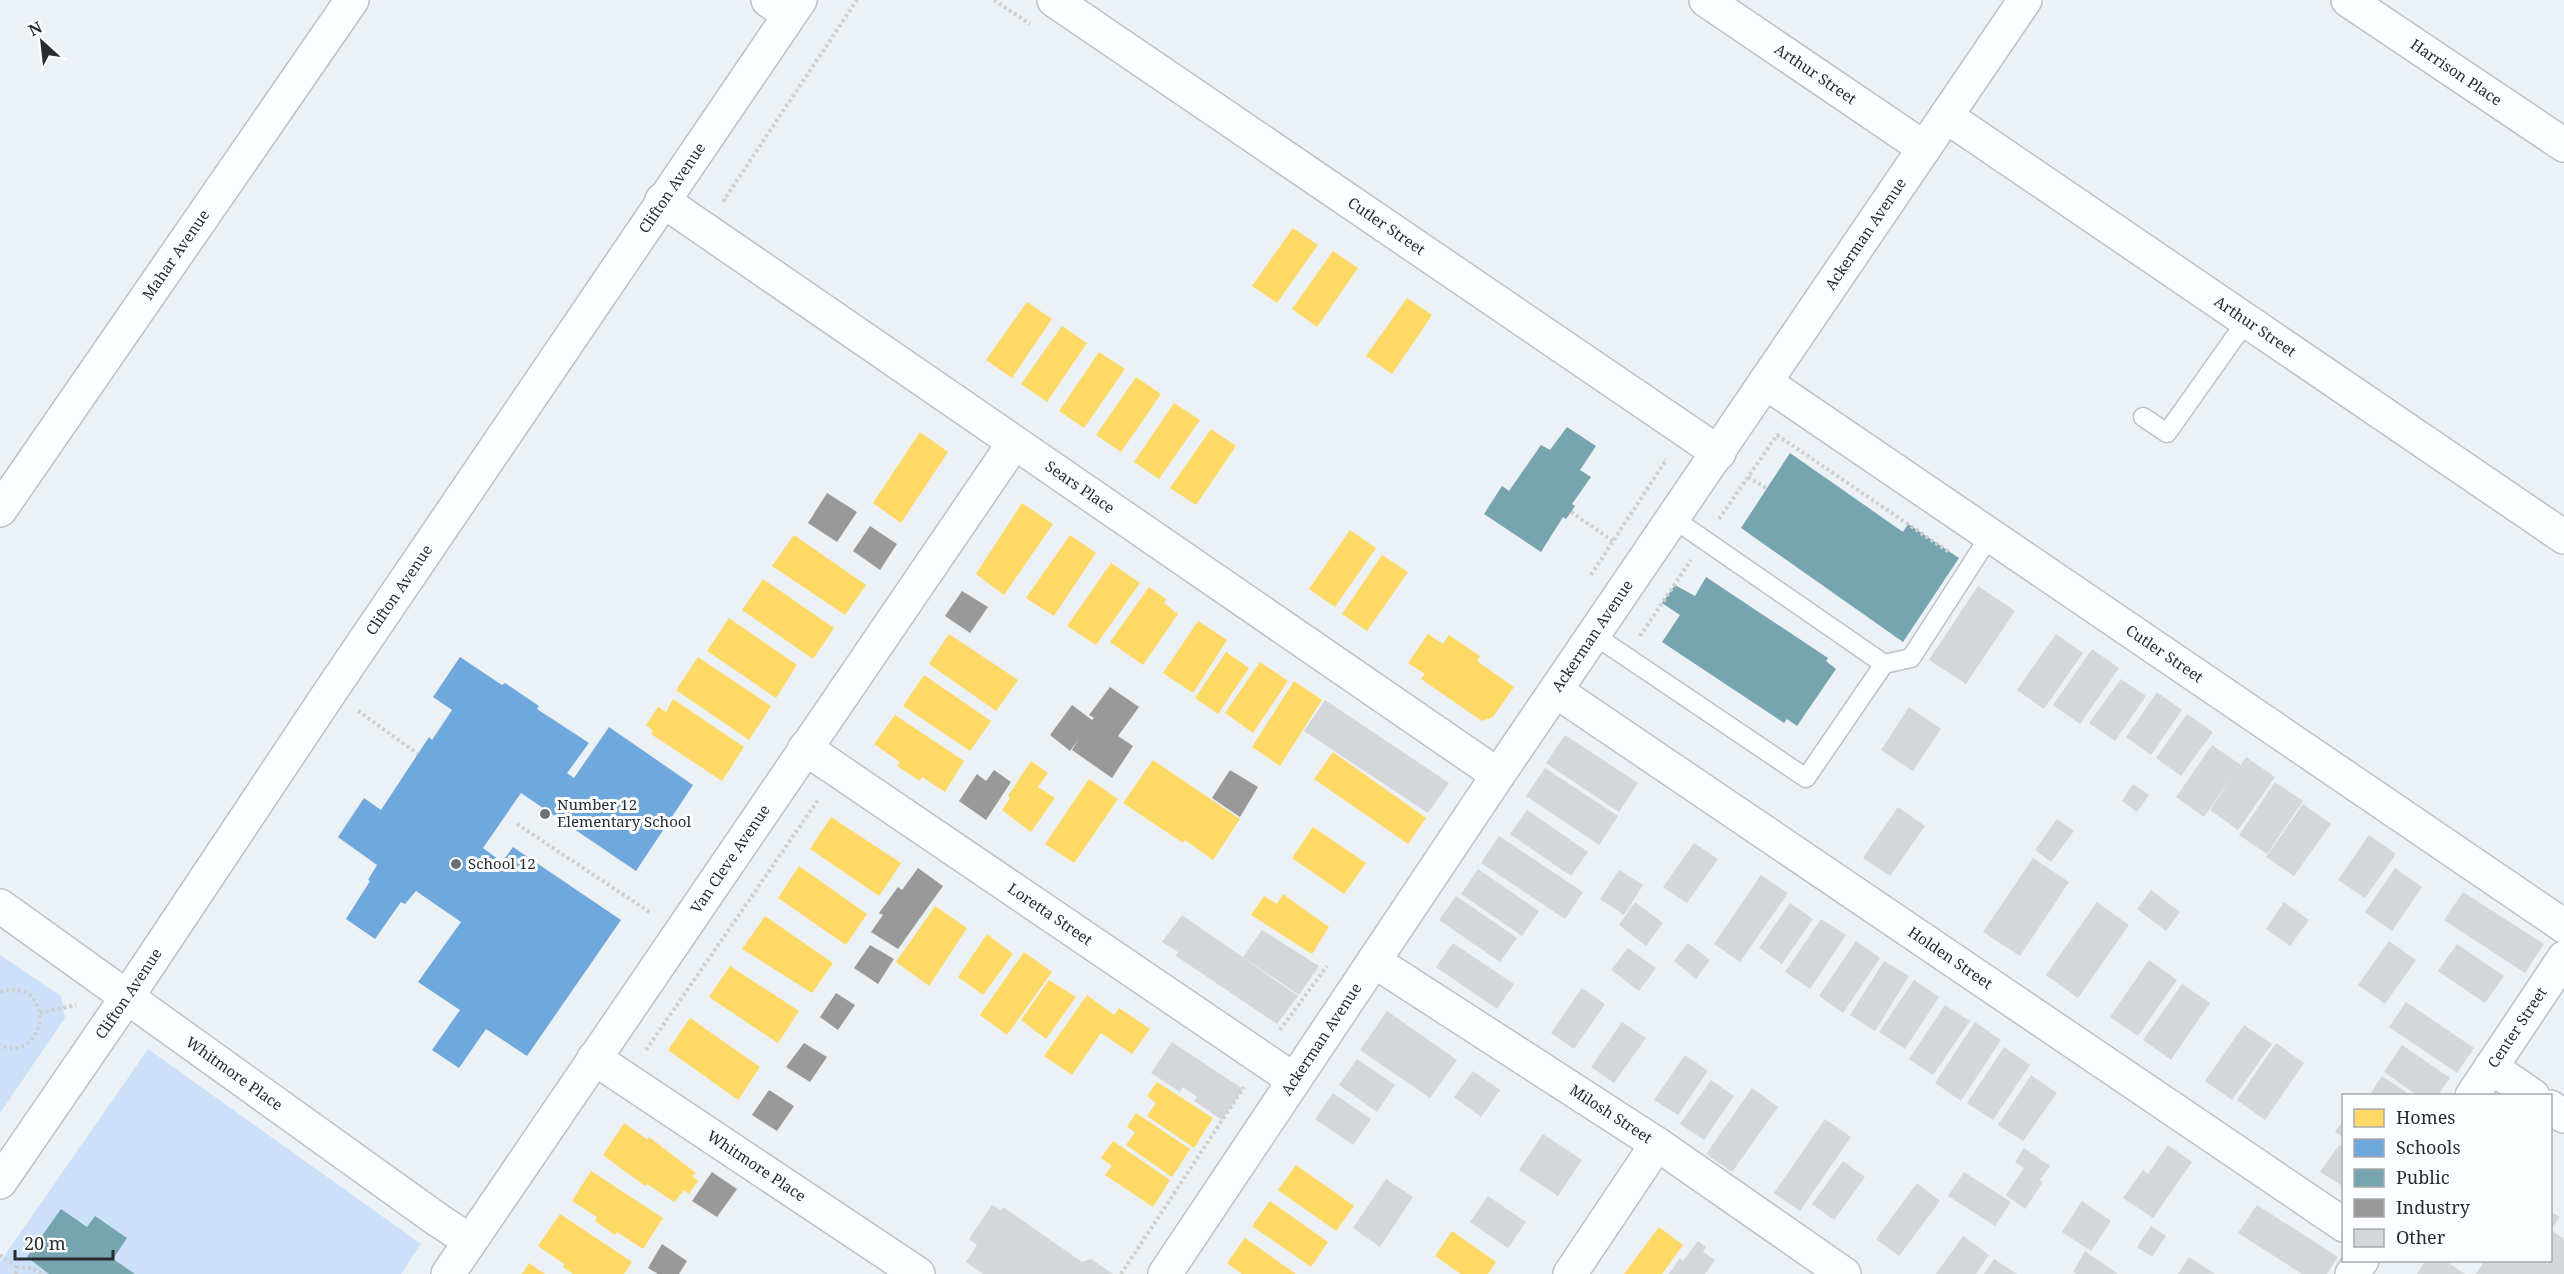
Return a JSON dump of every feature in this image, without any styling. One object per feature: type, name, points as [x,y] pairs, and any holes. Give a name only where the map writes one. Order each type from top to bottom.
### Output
[{"type":"street","name":"Mahar Avenue","points":[[0,510],[352,0]]},
{"type":"street","name":"Cutler Street","points":[[1054,0],[1719,453]]},
{"type":"street","name":"Arthur Street","points":[[1706,0],[1924,148]]},
{"type":"street","name":"Ackerman Avenue","points":[[1165,1274],[1498,775],[2025,0]]},
{"type":"street","name":"Harrison Place","points":[[2348,0],[2564,145]]},
{"type":"street","name":"Clifton Avenue","points":[[0,1182],[127,998],[662,200],[786,5]]},
{"type":"street","name":"Arthur Street","points":[[1946,116],[2564,537]]},
{"type":"street","name":"Sears Place","points":[[662,200],[1498,775]]},
{"type":"street","name":"Cutler Street","points":[[1765,382],[2564,926]]},
{"type":"street","name":"Van Cleve Avenue","points":[[448,1274],[1014,443]]},
{"type":"street","name":"Holden Street","points":[[1556,691],[2342,1224]]},
{"type":"street","name":"Loretta Street","points":[[805,748],[1294,1080]]},
{"type":"street","name":"Whitmore Place","points":[[0,906],[470,1241]]},
{"type":"street","name":"Center Street","points":[[2473,1094],[2564,958]]},
{"type":"street","name":"Milosh Street","points":[[1374,961],[1657,1144],[1844,1274]]},
{"type":"street","name":"Whitmore Place","points":[[594,1058],[918,1274]]},
{"type":"street","points":[[2491,1067],[2532,1094]]},
{"type":"street","points":[[1570,1274],[1657,1144]]},
{"type":"lane","points":[[2144,417],[2167,433],[2247,321]]},
{"type":"lane","points":[[1674,519],[1884,664]]},
{"type":"lane","points":[[1594,635],[1806,778],[1884,664],[1911,658],[1991,534]]},
{"type":"path","points":[[734,207],[724,200],[857,0]]},
{"type":"path","points":[[994,0],[1033,27]]},
{"type":"path","points":[[1628,658],[1705,539],[1777,435],[1970,566]]},
{"type":"path","points":[[1588,580],[1666,460],[1656,453]]},
{"type":"path","points":[[1748,477],[1766,488]]},
{"type":"path","points":[[1571,512],[1612,541]]},
{"type":"path","points":[[330,692],[418,754]]},
{"type":"path","points":[[646,1050],[818,800]]},
{"type":"path","points":[[517,824],[651,913]]},
{"type":"path","points":[[0,992],[16,990],[25,993],[37,1004],[41,1023],[32,1040],[14,1047],[0,1045]]},
{"type":"path","points":[[40,1013],[75,1005]]},
{"type":"path","points":[[0,1255],[16,1267],[32,1268],[41,1274]]},
{"type":"path","points":[[16,1267],[16,1274]]},
{"type":"shaded area","points":[[0,955],[61,996],[65,1018],[0,1113]]},
{"type":"shaded area","points":[[148,1049],[421,1244],[401,1274],[0,1274],[0,1262]]},
{"type":"building: Homes","points":[[1293,228],[1318,245],[1277,303],[1252,286]]},
{"type":"building: Homes","points":[[1333,251],[1358,268],[1317,327],[1292,309]]},
{"type":"building: Homes","points":[[1407,298],[1432,315],[1392,374],[1366,356]]},
{"type":"building: Homes","points":[[1027,302],[1052,319],[1012,378],[986,360]]},
{"type":"building: Homes","points":[[1062,326],[1087,343],[1047,402],[1021,384]]},
{"type":"building: Homes","points":[[1099,352],[1125,369],[1084,428],[1059,411]]},
{"type":"building: Homes","points":[[1136,377],[1161,394],[1121,452],[1096,435]]},
{"type":"building: Homes","points":[[1174,403],[1200,420],[1159,479],[1134,462]]},
{"type":"building: Homes","points":[[1211,429],[1236,446],[1196,505],[1170,488]]},
{"type":"building: Homes","points":[[920,432],[948,452],[901,523],[873,503]]},
{"type":"building: Homes","points":[[1022,503],[1053,524],[1004,595],[976,574]]},
{"type":"building: Homes","points":[[1350,530],[1376,548],[1335,607],[1309,589]]},
{"type":"building: Homes","points":[[794,535],[866,585],[845,615],[772,566]]},
{"type":"building: Homes","points":[[1070,535],[1096,553],[1054,616],[1026,598]]},
{"type":"building: Homes","points":[[1382,555],[1408,572],[1367,631],[1342,614]]},
{"type":"building: Homes","points":[[1111,563],[1140,583],[1096,645],[1067,626]]},
{"type":"building: Homes","points":[[763,579],[834,628],[813,659],[742,610]]},
{"type":"building: Homes","points":[[1149,587],[1166,599],[1164,603],[1178,614],[1143,665],[1110,642]]},
{"type":"building: Homes","points":[[729,618],[797,665],[776,698],[707,651]]},
{"type":"building: Homes","points":[[1198,621],[1227,640],[1193,693],[1163,673]]},
{"type":"building: Homes","points":[[949,634],[1018,680],[996,711],[929,664]]},
{"type":"building: Homes","points":[[1428,634],[1443,644],[1449,635],[1480,656],[1477,661],[1514,687],[1493,717],[1482,721],[1421,679],[1425,674],[1408,663]]},
{"type":"building: Homes","points":[[1226,652],[1249,668],[1218,714],[1195,698]]},
{"type":"building: Homes","points":[[698,657],[771,706],[749,740],[676,690]]},
{"type":"building: Homes","points":[[1260,662],[1288,681],[1253,733],[1225,713]]},
{"type":"building: Homes","points":[[924,675],[991,721],[970,751],[903,706]]},
{"type":"building: Homes","points":[[1294,681],[1322,700],[1280,766],[1252,747]]},
{"type":"building: Homes","points":[[673,699],[744,747],[722,781],[651,734],[653,731],[646,725],[658,707],[666,712]]},
{"type":"building: Homes","points":[[895,715],[964,761],[945,792],[922,777],[920,781],[897,766],[900,762],[874,744]]},
{"type":"building: Homes","points":[[1333,752],[1426,818],[1408,844],[1314,779]]},
{"type":"building: Homes","points":[[1153,760],[1240,819],[1213,860],[1185,840],[1183,843],[1123,803]]},
{"type":"building: Homes","points":[[1031,761],[1048,773],[1038,787],[1055,798],[1031,832],[1002,810],[1010,798],[1008,796]]},
{"type":"building: Homes","points":[[1089,779],[1118,799],[1074,863],[1045,844]]},
{"type":"building: Homes","points":[[831,817],[901,863],[879,896],[810,849]]},
{"type":"building: Homes","points":[[1313,827],[1366,863],[1344,894],[1292,858]]},
{"type":"building: Homes","points":[[799,866],[867,914],[846,945],[778,898]]},
{"type":"building: Homes","points":[[1283,894],[1329,927],[1312,954],[1251,915],[1264,896],[1277,904]]},
{"type":"building: Homes","points":[[935,906],[967,928],[929,986],[896,962]]},
{"type":"building: Homes","points":[[765,916],[833,963],[812,993],[742,949]]},
{"type":"building: Homes","points":[[987,934],[1013,954],[983,995],[958,977]]},
{"type":"building: Homes","points":[[1024,952],[1052,972],[1007,1035],[980,1015]]},
{"type":"building: Homes","points":[[730,966],[799,1011],[778,1043],[709,997]]},
{"type":"building: Homes","points":[[1049,980],[1076,997],[1046,1039],[1021,1020]]},
{"type":"building: Homes","points":[[1087,995],[1114,1015],[1119,1008],[1150,1029],[1132,1054],[1101,1033],[1072,1075],[1044,1056]]},
{"type":"building: Homes","points":[[690,1018],[760,1067],[738,1100],[668,1050]]},
{"type":"building: Homes","points":[[1157,1082],[1213,1118],[1194,1148],[1147,1116],[1156,1103],[1147,1096]]},
{"type":"building: Homes","points":[[1136,1113],[1190,1149],[1172,1177],[1126,1145],[1135,1132],[1127,1127]]},
{"type":"building: Homes","points":[[624,1123],[648,1140],[649,1137],[696,1173],[692,1176],[698,1181],[689,1194],[684,1190],[674,1202],[647,1184],[645,1186],[603,1155]]},
{"type":"building: Homes","points":[[1113,1141],[1170,1180],[1153,1207],[1105,1175],[1112,1166],[1101,1158]]},
{"type":"building: Homes","points":[[1296,1165],[1354,1206],[1336,1231],[1278,1190]]},
{"type":"building: Homes","points":[[591,1171],[663,1218],[643,1249],[617,1232],[615,1235],[595,1221],[597,1217],[572,1201]]},
{"type":"building: Homes","points":[[1270,1201],[1328,1242],[1311,1267],[1252,1226]]},
{"type":"building: Homes","points":[[560,1214],[632,1262],[624,1274],[573,1274],[563,1267],[564,1264],[538,1246]]},
{"type":"building: Homes","points":[[1659,1227],[1683,1245],[1662,1274],[1624,1274]]},
{"type":"building: Homes","points":[[1452,1231],[1496,1262],[1488,1274],[1461,1274],[1435,1256]]},
{"type":"building: Homes","points":[[1245,1238],[1296,1274],[1242,1274],[1227,1263]]},
{"type":"building: Homes","points":[[529,1263],[545,1274],[522,1274]]},
{"type":"building: Schools","name":"School 12","points":[[460,657],[502,685],[505,683],[539,706],[537,709],[589,743],[567,773],[574,778],[609,727],[693,785],[636,871],[521,793],[483,848],[502,862],[513,847],[621,920],[527,1056],[486,1029],[459,1068],[432,1050],[460,1010],[418,982],[461,922],[416,891],[405,904],[401,902],[375,939],[346,919],[370,881],[368,880],[377,865],[338,837],[364,798],[381,810],[429,737],[432,740],[452,710],[433,697]]},
{"type":"building: Public","points":[[1567,427],[1596,446],[1580,470],[1591,477],[1572,504],[1575,506],[1566,519],[1563,517],[1541,552],[1484,514],[1502,486],[1509,491],[1541,445],[1550,450]]},
{"type":"building: Public","points":[[1790,453],[1903,532],[1908,524],[1959,558],[1903,642],[1741,528]]},
{"type":"building: Public","points":[[1706,577],[1828,658],[1826,661],[1836,669],[1797,726],[1787,719],[1784,723],[1662,642],[1680,615],[1662,603],[1675,585],[1695,596]]},
{"type":"building: Public","points":[[61,1209],[87,1227],[95,1216],[127,1238],[113,1259],[135,1274],[49,1274],[27,1257]]},
{"type":"building: Industry","points":[[827,493],[857,512],[837,542],[808,523]]},
{"type":"building: Industry","points":[[870,526],[897,544],[880,570],[853,551]]},
{"type":"building: Industry","points":[[962,591],[988,607],[970,633],[945,616]]},
{"type":"building: Industry","points":[[1110,687],[1139,707],[1118,736],[1133,746],[1112,778],[1072,750],[1079,739],[1070,751],[1050,735],[1072,705],[1092,720],[1094,718],[1089,715]]},
{"type":"building: Industry","points":[[994,770],[1011,782],[986,820],[959,801],[977,774],[986,781]]},
{"type":"building: Industry","points":[[1230,770],[1258,787],[1240,817],[1212,798]]},
{"type":"building: Industry","points":[[918,868],[943,886],[898,949],[871,932],[883,915],[879,913],[898,887],[902,890]]},
{"type":"building: Industry","points":[[870,945],[894,959],[878,984],[854,968]]},
{"type":"building: Industry","points":[[836,993],[855,1005],[838,1030],[820,1017]]},
{"type":"building: Industry","points":[[804,1043],[827,1057],[810,1082],[786,1067]]},
{"type":"building: Industry","points":[[769,1090],[794,1106],[777,1131],[752,1115]]},
{"type":"building: Industry","points":[[712,1172],[737,1189],[717,1217],[692,1201]]},
{"type":"building: Industry","points":[[662,1244],[687,1261],[679,1274],[658,1274],[648,1268]]},
{"type":"building: Other","points":[[1978,586],[2015,611],[1966,684],[1929,660]]},
{"type":"building: Other","points":[[2056,634],[2083,653],[2044,709],[2017,690]]},
{"type":"building: Other","points":[[2092,649],[2119,668],[2080,724],[2053,705]]},
{"type":"building: Other","points":[[2121,679],[2146,696],[2115,741],[2089,723]]},
{"type":"building: Other","points":[[2157,692],[2182,710],[2151,755],[2126,737]]},
{"type":"building: Other","points":[[1325,700],[1449,783],[1428,813],[1304,731]]},
{"type":"building: Other","points":[[1909,707],[1941,729],[1913,771],[1881,750]]},
{"type":"building: Other","points":[[2187,714],[2213,732],[2181,776],[2156,758]]},
{"type":"building: Other","points":[[1565,735],[1638,783],[1619,812],[1546,763]]},
{"type":"building: Other","points":[[2212,745],[2241,765],[2246,757],[2275,777],[2238,830],[2210,810],[2236,771],[2204,817],[2176,797]]},
{"type":"building: Other","points":[[1545,768],[1618,816],[1599,845],[1526,796]]},
{"type":"building: Other","points":[[2275,782],[2303,801],[2267,854],[2239,835]]},
{"type":"building: Other","points":[[2133,784],[2149,795],[2137,812],[2122,801]]},
{"type":"building: Other","points":[[2303,804],[2331,824],[2294,876],[2266,857]]},
{"type":"building: Other","points":[[1898,807],[1925,826],[1890,876],[1863,858]]},
{"type":"building: Other","points":[[1527,810],[1588,852],[1571,876],[1510,834]]},
{"type":"building: Other","points":[[2057,819],[2074,831],[2051,862],[2035,850]]},
{"type":"building: Other","points":[[2369,835],[2396,854],[2365,898],[2338,880]]},
{"type":"building: Other","points":[[1499,836],[1583,892],[1565,919],[1481,863]]},
{"type":"building: Other","points":[[1694,843],[1718,859],[1687,903],[1663,887]]},
{"type":"building: Other","points":[[2033,858],[2069,882],[2020,956],[1983,932]]},
{"type":"building: Other","points":[[2395,868],[2422,887],[2392,931],[2365,912]]},
{"type":"building: Other","points":[[1478,869],[1539,911],[1522,936],[1461,894]]},
{"type":"building: Other","points":[[1619,870],[1643,885],[1624,915],[1600,899]]},
{"type":"building: Other","points":[[1761,875],[1788,893],[1740,962],[1714,944]]},
{"type":"building: Other","points":[[2151,890],[2180,912],[2166,931],[2137,909]]},
{"type":"building: Other","points":[[2463,892],[2544,944],[2525,973],[2444,920]]},
{"type":"building: Other","points":[[1456,896],[1517,938],[1500,962],[1439,920]]},
{"type":"building: Other","points":[[1635,902],[1663,923],[1646,946],[1619,925]]},
{"type":"building: Other","points":[[2097,902],[2129,925],[2078,998],[2046,975]]},
{"type":"building: Other","points":[[2284,902],[2309,920],[2290,946],[2266,929]]},
{"type":"building: Other","points":[[1790,903],[1813,919],[1782,964],[1759,948]]},
{"type":"building: Other","points":[[1182,915],[1298,996],[1277,1024],[1176,956],[1178,952],[1162,942]]},
{"type":"building: Other","points":[[1821,919],[1846,935],[1810,989],[1785,972]]},
{"type":"building: Other","points":[[1262,930],[1319,966],[1299,995],[1243,957]]},
{"type":"building: Other","points":[[1856,941],[1880,958],[1843,1013],[1819,996]]},
{"type":"building: Other","points":[[2389,941],[2416,960],[2385,1004],[2358,985]]},
{"type":"building: Other","points":[[1453,943],[1514,984],[1497,1009],[1436,967]]},
{"type":"building: Other","points":[[1688,943],[1710,960],[1696,979],[1674,961]]},
{"type":"building: Other","points":[[2457,944],[2504,976],[2485,1003],[2438,971]]},
{"type":"building: Other","points":[[1628,948],[1656,968],[1639,991],[1611,970]]},
{"type":"building: Other","points":[[2149,960],[2177,980],[2138,1036],[2110,1017]]},
{"type":"building: Other","points":[[1884,961],[1909,976],[1875,1031],[1850,1015]]},
{"type":"building: Other","points":[[1914,980],[1939,997],[1905,1049],[1879,1032]]},
{"type":"building: Other","points":[[2182,984],[2210,1003],[2171,1060],[2143,1040]]},
{"type":"building: Other","points":[[1582,988],[1605,1004],[1574,1049],[1551,1033]]},
{"type":"building: Other","points":[[2406,1002],[2474,1048],[2457,1073],[2389,1027]]},
{"type":"building: Other","points":[[1945,1005],[1970,1021],[1933,1075],[1909,1059]]},
{"type":"building: Other","points":[[1387,1011],[1457,1060],[1430,1098],[1360,1050]]},
{"type":"building: Other","points":[[1622,1022],[1646,1038],[1614,1083],[1591,1067]]},
{"type":"building: Other","points":[[1975,1022],[2001,1040],[1961,1101],[1935,1083]]},
{"type":"building: Other","points":[[2244,1025],[2272,1044],[2232,1100],[2205,1081]]},
{"type":"building: Other","points":[[1172,1042],[1243,1089],[1222,1120],[1194,1101],[1197,1097],[1183,1087],[1180,1092],[1151,1073]]},
{"type":"building: Other","points":[[2276,1043],[2304,1063],[2265,1120],[2237,1100]]},
{"type":"building: Other","points":[[2402,1045],[2450,1078],[2438,1094],[2415,1094],[2384,1072]]},
{"type":"building: Other","points":[[2004,1047],[2030,1065],[1993,1120],[1967,1103]]},
{"type":"building: Other","points":[[1685,1055],[1708,1071],[1678,1115],[1654,1100]]},
{"type":"building: Other","points":[[1357,1059],[1395,1085],[1377,1112],[1339,1085]]},
{"type":"building: Other","points":[[1473,1071],[1500,1090],[1481,1117],[1454,1097]]},
{"type":"building: Other","points":[[2031,1075],[2057,1093],[2023,1141],[1998,1125]]},
{"type":"building: Other","points":[[2382,1076],[2409,1094],[2370,1094]]},
{"type":"building: Other","points":[[1711,1080],[1734,1096],[1704,1140],[1680,1124]]},
{"type":"building: Other","points":[[1752,1088],[1778,1107],[1732,1172],[1706,1154]]},
{"type":"building: Other","points":[[1333,1093],[1371,1119],[1353,1145],[1315,1119]]},
{"type":"building: Other","points":[[1825,1119],[1851,1137],[1800,1211],[1774,1193]]},
{"type":"building: Other","points":[[2342,1122],[2342,1137],[2335,1132]]},
{"type":"building: Other","points":[[1543,1134],[1582,1160],[1558,1196],[1519,1170]]},
{"type":"building: Other","points":[[2168,1145],[2192,1162],[2153,1218],[2123,1198],[2143,1170],[2148,1174]]},
{"type":"building: Other","points":[[2339,1145],[2342,1147],[2342,1186],[2320,1172]]},
{"type":"building: Other","points":[[2024,1148],[2050,1166],[2040,1180],[2043,1182],[2025,1209],[2006,1195],[2024,1168],[2015,1162]]},
{"type":"building: Other","points":[[1843,1161],[1865,1177],[1834,1220],[1812,1204]]},
{"type":"building: Other","points":[[1964,1172],[2011,1202],[1995,1226],[1948,1196]]},
{"type":"building: Other","points":[[1386,1179],[1413,1197],[1380,1247],[1353,1228]]},
{"type":"building: Other","points":[[1917,1183],[1940,1201],[1899,1256],[1876,1239]]},
{"type":"building: Other","points":[[1488,1196],[1526,1222],[1508,1248],[1470,1222]]},
{"type":"building: Other","points":[[2082,1201],[2111,1221],[2091,1251],[2062,1232]]},
{"type":"building: Other","points":[[992,1205],[1001,1210],[1003,1207],[1082,1262],[1091,1259],[1113,1274],[983,1274],[966,1262],[977,1245],[969,1239]]},
{"type":"building: Other","points":[[2257,1205],[2338,1257],[2327,1274],[2302,1274],[2238,1233]]},
{"type":"building: Other","points":[[2552,1212],[2560,1217],[2552,1229]]},
{"type":"building: Other","points":[[2151,1226],[2166,1236],[2152,1257],[2137,1247]]},
{"type":"building: Other","points":[[2552,1231],[2564,1239],[2564,1274],[2476,1274],[2484,1262],[2552,1262]]},
{"type":"building: Other","points":[[1963,1236],[1989,1255],[1976,1274],[1936,1274]]},
{"type":"building: Other","points":[[1698,1241],[1706,1247],[1703,1252],[1715,1260],[1705,1274],[1669,1274],[1680,1258],[1683,1261]]},
{"type":"building: Other","points":[[2085,1251],[2118,1274],[2077,1274],[2073,1272]]},
{"type":"building: Other","points":[[2189,1257],[2215,1274],[2178,1274]]},
{"type":"building: Other","points":[[1994,1259],[2017,1274],[1984,1274]]},
{"type":"building: Other","points":[[2425,1262],[2447,1262],[2465,1274],[2417,1274]]},
{"type":"place","name":"Number 12 Elementary School","points":[[545,814]]},
{"type":"place","name":"School 12","points":[[456,864]]}]
